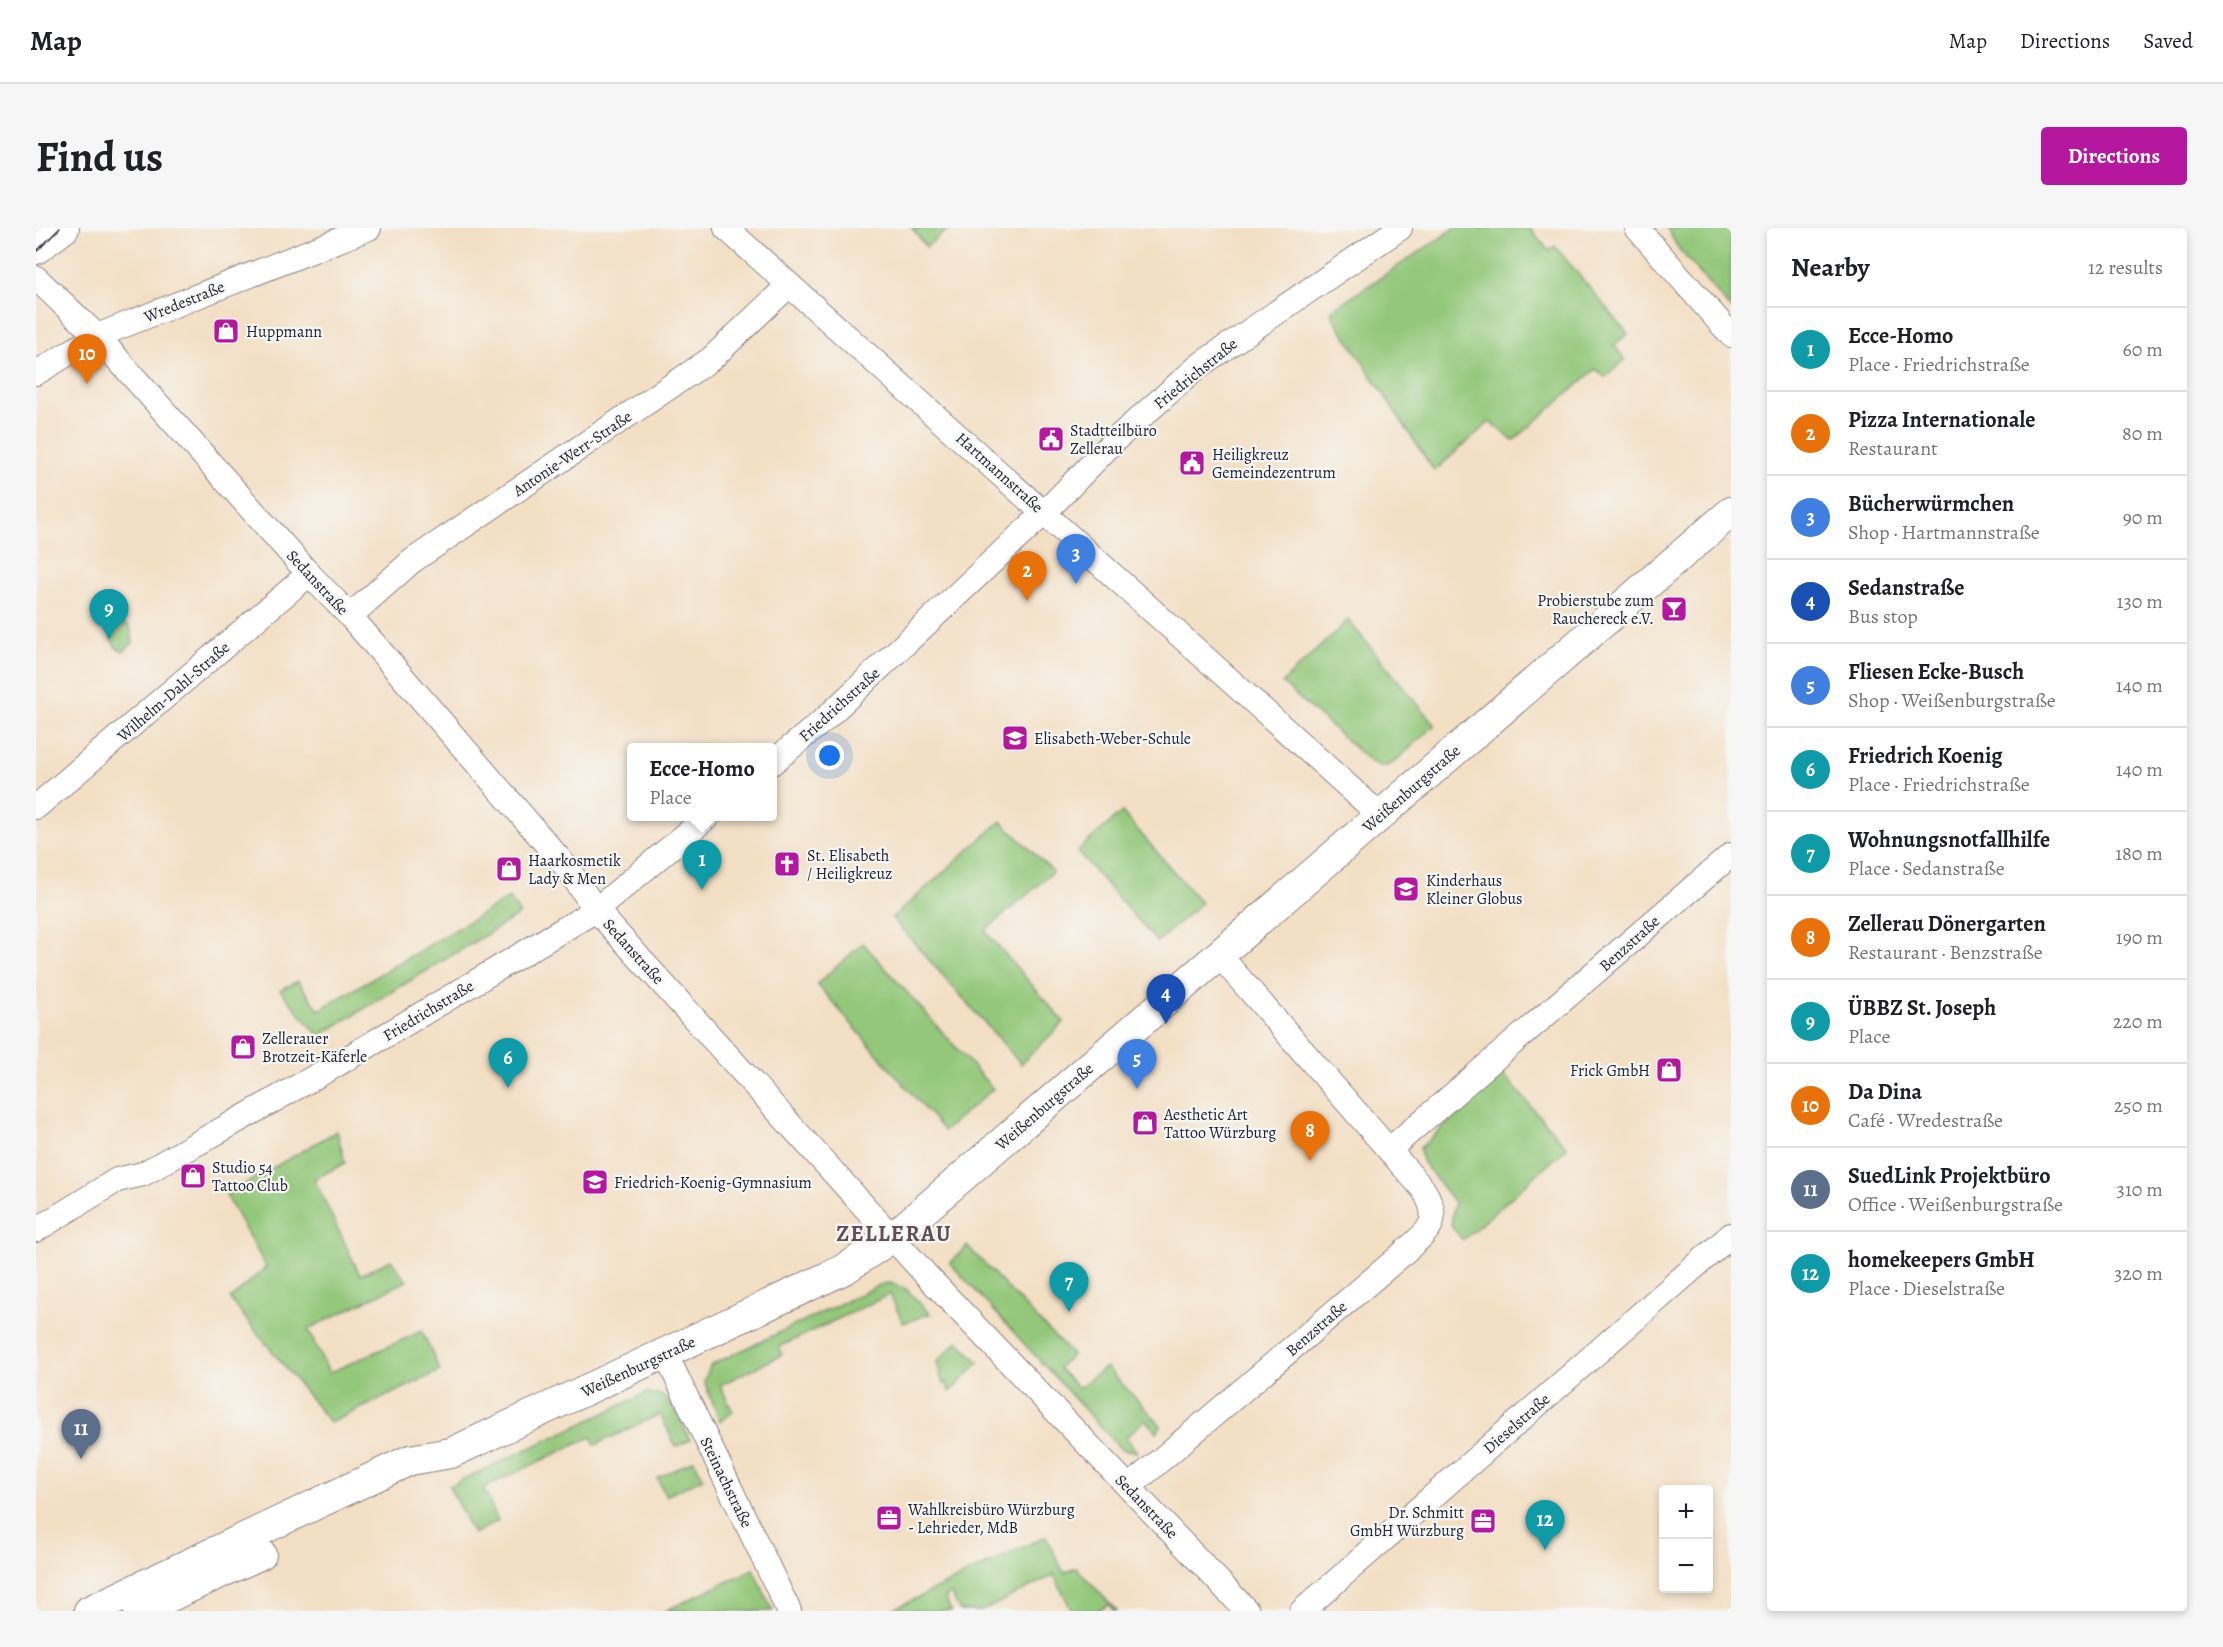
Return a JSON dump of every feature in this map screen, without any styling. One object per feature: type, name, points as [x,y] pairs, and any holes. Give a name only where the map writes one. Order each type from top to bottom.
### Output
[{"type":"street","points":[[36,237],[43,228]]},
{"type":"street","points":[[36,249],[64,228]]},
{"type":"street","name":"Wredestraße","points":[[36,373],[97,336],[335,234],[369,228]]},
{"type":"street","name":"Hartmannstraße","points":[[726,228],[1380,815]]},
{"type":"street","name":"Friedrichstraße","points":[[777,759],[825,719],[1045,512],[1116,439],[1200,365],[1400,228]]},
{"type":"street","points":[[1637,228],[1731,335]]},
{"type":"street","name":"Sedanstraße","points":[[36,278],[97,336],[309,574],[350,616],[568,869],[596,910],[894,1236],[928,1277],[1247,1611]]},
{"type":"street","name":"Antonie-Werr-Straße","points":[[350,616],[412,561],[711,359],[789,285]]},
{"type":"street","name":"Weißenburgstraße","points":[[89,1611],[410,1460],[451,1453],[845,1269],[894,1236],[1731,512]]},
{"type":"street","name":"Wilhelm-Dahl-Straße","points":[[36,807],[309,574]]},
{"type":"street","name":"Friedrichstraße","points":[[36,1230],[117,1180],[143,1174],[320,1074],[596,910],[702,821]]},
{"type":"street","name":"Benzstraße","points":[[1390,1149],[1731,855]]},
{"type":"street","name":"Benzstraße","points":[[1128,1487],[1430,1228],[1434,1217],[1432,1204],[1390,1149],[1219,955]]},
{"type":"street","name":"Dieselstraße","points":[[1302,1611],[1731,1235]]},
{"type":"street","name":"Steinachstraße","points":[[665,1353],[789,1611]]},
{"type":"street","name":"Weißenburgstraße","points":[[139,1611],[429,1474],[451,1453]]},
{"type":"green space","points":[[912,228],[950,228],[926,247]]},
{"type":"green space","points":[[1455,228],[1530,228],[1549,251],[1555,246],[1628,334],[1614,345],[1625,360],[1605,377],[1596,369],[1513,441],[1490,422],[1434,471],[1332,315],[1332,310]]},
{"type":"green space","points":[[1667,228],[1731,228],[1731,309],[1678,248]]},
{"type":"green space","points":[[1348,620],[1435,725],[1393,763],[1383,767],[1371,762],[1282,683]]},
{"type":"green space","points":[[121,623],[130,626],[133,643],[124,651],[116,648],[111,639],[112,631]]},
{"type":"green space","points":[[1122,812],[1201,903],[1157,942],[1077,851]]},
{"type":"green space","points":[[1001,821],[1053,872],[985,931],[1064,1022],[1021,1064],[892,918]]},
{"type":"green space","points":[[509,898],[520,914],[319,1036],[280,990],[298,981],[319,1010]]},
{"type":"green space","points":[[863,943],[993,1089],[944,1131],[817,984]]},
{"type":"green space","points":[[1503,1074],[1567,1148],[1463,1240],[1451,1226],[1454,1202],[1422,1161],[1420,1148]]},
{"type":"green space","points":[[337,1131],[345,1163],[314,1179],[360,1275],[391,1260],[407,1281],[308,1329],[329,1373],[422,1331],[440,1371],[330,1423],[230,1299],[266,1267],[226,1195]]},
{"type":"green space","points":[[967,1246],[1072,1355],[1058,1368],[1078,1388],[1106,1367],[1158,1422],[1161,1426],[1157,1432],[1145,1420],[1126,1437],[1137,1452],[1121,1449],[950,1263]]},
{"type":"green space","points":[[890,1283],[906,1289],[930,1314],[903,1323],[890,1294],[779,1347],[782,1355],[720,1385],[733,1412],[720,1421],[704,1381],[711,1365],[882,1284]]},
{"type":"green space","points":[[958,1341],[979,1363],[950,1392],[946,1383],[943,1384],[937,1362]]},
{"type":"green space","points":[[647,1393],[656,1394],[669,1402],[679,1416],[690,1440],[676,1447],[660,1414],[595,1445],[591,1437],[483,1488],[498,1521],[473,1534],[449,1486]]},
{"type":"green space","points":[[694,1460],[703,1478],[666,1496],[657,1478]]},
{"type":"green space","points":[[1046,1536],[1064,1573],[1076,1568],[1117,1611],[1113,1611],[1110,1604],[1097,1611],[1072,1611],[1054,1575],[982,1611],[960,1611],[951,1594],[945,1597],[951,1611],[890,1611]]},
{"type":"green space","points":[[753,1569],[773,1611],[665,1611],[743,1574]]},
{"type":"tram line","points":[[36,252],[60,228]]},
{"type":"place","name":"Huppmann","points":[[226,331]]},
{"type":"place","name":"Da Dina","points":[[87,384]]},
{"type":"place","name":"Stadtteilbüro Zellerau","points":[[1051,439]]},
{"type":"place","name":"Heiligkreuz Gemeindezentrum","points":[[1192,463]]},
{"type":"place","name":"Bücherwürmchen","points":[[1076,584]]},
{"type":"place","name":"Pizza Internationale","points":[[1027,601]]},
{"type":"place","name":"Probierstube zum Rauchereck e.V.","points":[[1674,609]]},
{"type":"place","name":"ÜBBZ St. Joseph","points":[[109,639]]},
{"type":"place","name":"Elisabeth-Weber-Schule","points":[[1015,738]]},
{"type":"place","name":"St. Elisabeth / Heiligkreuz","points":[[787,864]]},
{"type":"place","name":"Haarkosmetik Lady & Men","points":[[509,869]]},
{"type":"place","name":"Kinderhaus Kleiner Globus","points":[[1406,889]]},
{"type":"place","name":"Ecce-Homo","points":[[702,890]]},
{"type":"place","name":"Sedanstraße","points":[[1166,1024]]},
{"type":"place","name":"Zellerauer Brotzeit-Käferle","points":[[243,1047]]},
{"type":"place","name":"Frick GmbH","points":[[1669,1070]]},
{"type":"place","name":"Friedrich Koenig","points":[[508,1088]]},
{"type":"place","name":"Fliesen Ecke-Busch","points":[[1137,1089]]},
{"type":"place","name":"Aesthetic Art Tattoo Würzburg","points":[[1145,1123]]},
{"type":"place","name":"Zellerau Dönergarten","points":[[1310,1161]]},
{"type":"place","name":"Studio 54 Tattoo Club","points":[[193,1176]]},
{"type":"place","name":"Friedrich-Koenig-Gymnasium","points":[[595,1182]]},
{"type":"place","name":"Wohnungsnotfallhilfe","points":[[1069,1312]]},
{"type":"place","name":"SuedLink Projektbüro","points":[[81,1459]]},
{"type":"place","name":"Wahlkreisbüro Würzburg - Lehrieder, MdB","points":[[889,1518]]},
{"type":"place","name":"Dr. Schmitt GmbH Würzburg","points":[[1483,1521]]},
{"type":"place","name":"homekeepers GmbH","points":[[1545,1550]]},
{"type":"district","name":"ZELLERAU","points":[[894,1233]]}]
